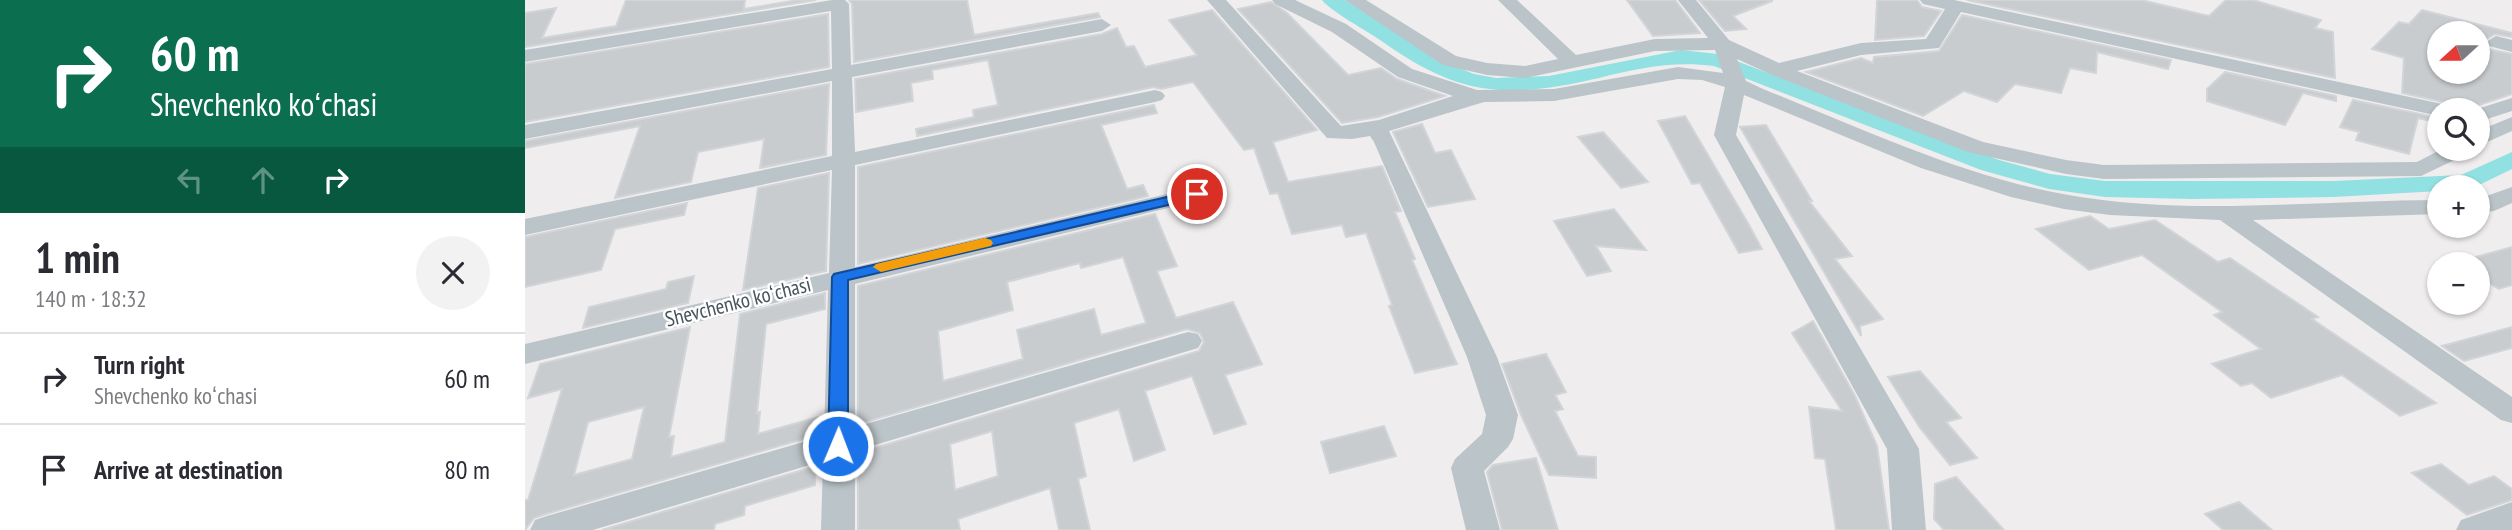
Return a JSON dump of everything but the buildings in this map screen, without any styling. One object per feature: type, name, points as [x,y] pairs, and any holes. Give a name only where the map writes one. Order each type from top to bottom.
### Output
[{"type":"street","points":[[1216,0],[1335,133],[1345,134],[1474,96],[1554,96],[1655,73],[1680,71],[1736,82],[1756,93],[1928,163],[2027,193],[2108,208],[2225,212],[2427,207]]},
{"type":"street","points":[[1281,0],[1339,28],[1405,74],[1474,96]]},
{"type":"street","points":[[1354,0],[1450,61],[1487,69],[1525,72],[1655,45],[1724,48],[1976,147],[2104,172],[2421,169],[2436,161]]},
{"type":"street","points":[[1507,0],[1572,62]]},
{"type":"street","points":[[1687,0],[1724,48],[1736,82],[1725,135],[1903,449],[1909,530]]},
{"type":"street","points":[[1929,0],[2427,107]]},
{"type":"street","points":[[525,56],[851,2],[843,72],[838,530]]},
{"type":"street","points":[[1777,70],[1861,49],[1932,44],[1956,6]]},
{"type":"street","points":[[525,132],[1102,25]]},
{"type":"street","points":[[525,227],[1156,96]]},
{"type":"street","points":[[2490,113],[2512,104]]},
{"type":"street","points":[[2490,122],[2508,127]]},
{"type":"street","points":[[1375,126],[1482,358],[1502,415],[1497,439],[1467,468],[1483,530]]},
{"type":"street","points":[[2490,134],[2508,127]]},
{"type":"street","name":"Shevchenko koʻchasi","points":[[525,354],[1197,194]]},
{"type":"street","points":[[2490,203],[2512,194]]},
{"type":"street","points":[[2490,209],[2512,218]]},
{"type":"street","points":[[2225,212],[2512,412]]},
{"type":"street","points":[[547,530],[1188,341]]},
{"type":"street","points":[[2473,530],[2512,516]]},
{"type":"waterway","points":[[1331,0],[1433,65],[1470,80],[1496,85],[1522,85],[1575,77],[1655,59],[1681,56],[1718,60],[1990,165],[2049,181],[2105,189],[2334,189],[2466,182],[2512,159]]},
{"type":"slow traffic","points":[[881,267],[985,243]]},
{"type":"route","points":[[838,446],[840,277],[1197,194]]}]
